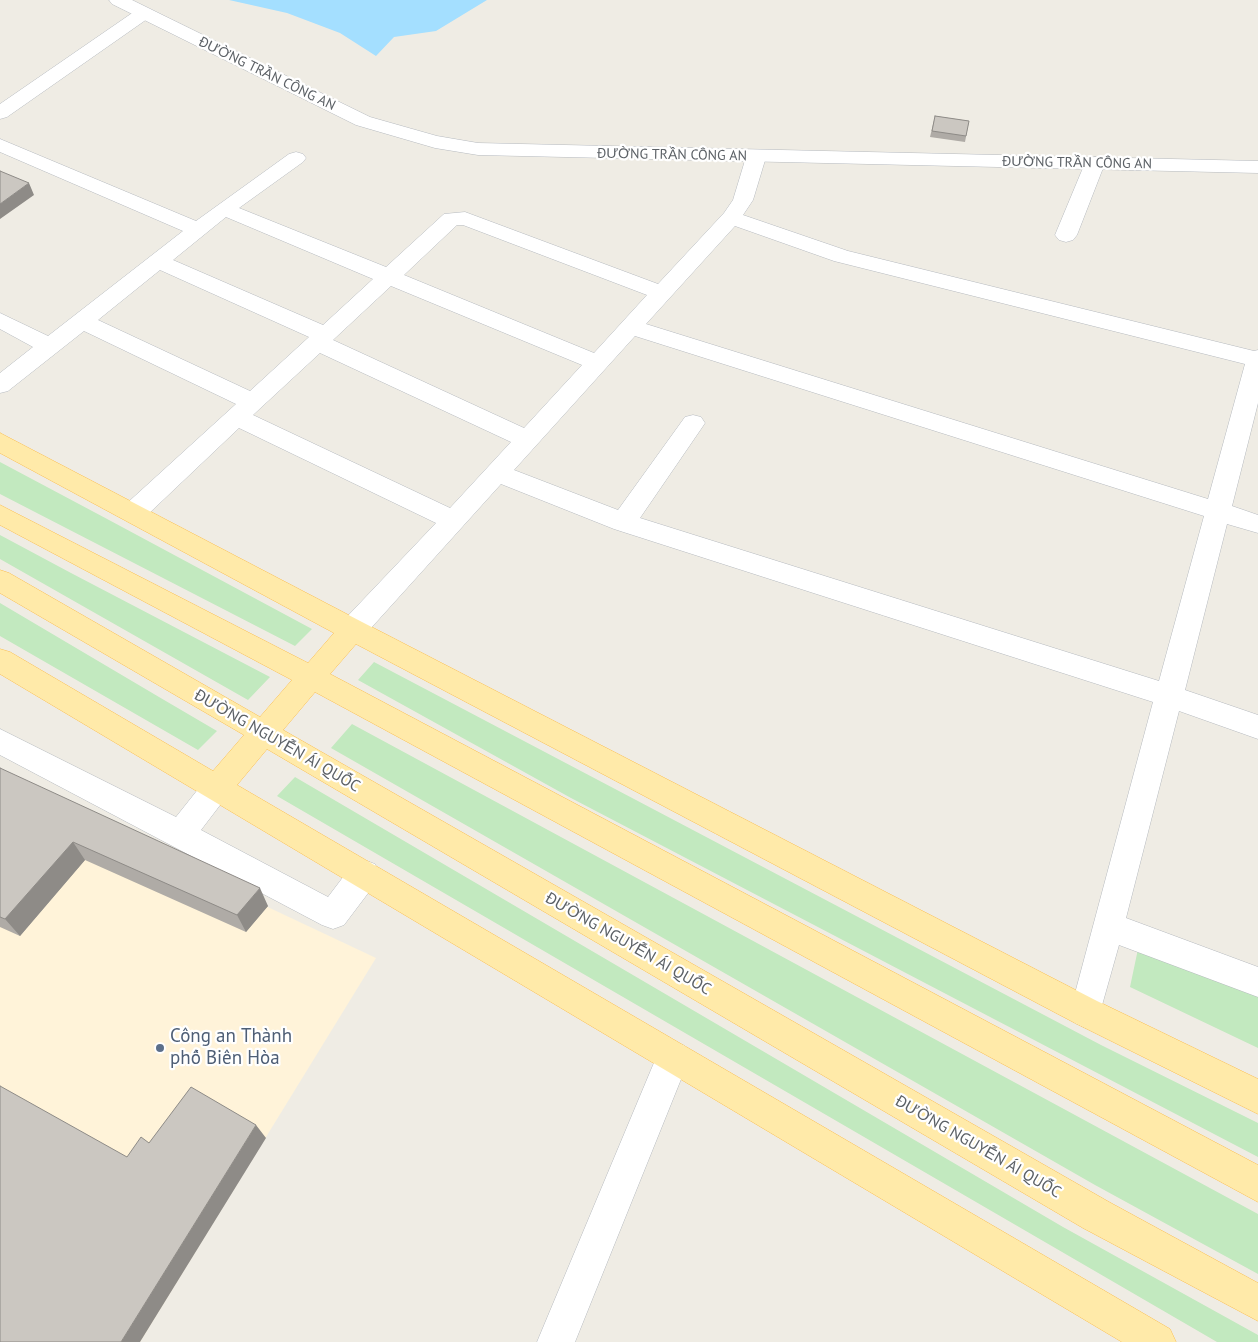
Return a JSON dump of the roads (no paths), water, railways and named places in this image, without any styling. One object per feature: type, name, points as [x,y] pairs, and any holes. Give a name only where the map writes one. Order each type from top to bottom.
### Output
[{"type":"main road","points":[[0,442],[352,630],[1086,1012],[1258,1097]]},
{"type":"main road","points":[[0,514],[312,677],[1258,1184]]},
{"type":"main road","name":"ĐƯỜNG NGUYỄN ÁI QUỐC","points":[[0,580],[1096,1215],[1258,1303]]},
{"type":"main road","points":[[217,787],[352,630]]},
{"type":"main road","points":[[0,660],[1157,1342]]},
{"type":"street","name":"ĐƯỜNG TRẦN CÔNG AN","points":[[118,0],[363,121],[436,142],[478,149],[756,157],[1258,167]]},
{"type":"street","points":[[2,108],[144,13]]},
{"type":"street","points":[[0,145],[199,230]]},
{"type":"street","points":[[352,630],[731,218],[743,200],[756,157]]},
{"type":"street","points":[[0,385],[224,209],[296,158]]},
{"type":"street","points":[[1066,234],[1094,163]]},
{"type":"street","points":[[224,209],[387,278],[598,363]]},
{"type":"street","points":[[134,512],[448,222],[460,217],[662,293]]},
{"type":"street","points":[[731,218],[842,256],[1258,359],[1086,1012]]},
{"type":"street","points":[[158,261],[528,439]]},
{"type":"street","points":[[0,320],[50,346]]},
{"type":"street","points":[[82,321],[244,410],[454,520]]},
{"type":"street","points":[[630,327],[1258,524]]},
{"type":"street","points":[[623,522],[693,422]]},
{"type":"street","points":[[496,473],[623,522],[1169,696],[1258,727]]},
{"type":"street","points":[[0,741],[334,914],[364,874]]},
{"type":"street","points":[[180,834],[217,787]]},
{"type":"street","points":[[1108,926],[1258,982]]},
{"type":"street","points":[[556,1342],[673,1057]]},
{"type":"water","points":[[229,0],[487,0],[436,31],[394,37],[376,56],[340,33],[287,13]]},
{"type":"place","name":"Công an Thành phố Biên Hòa","points":[[160,1048]]}]
